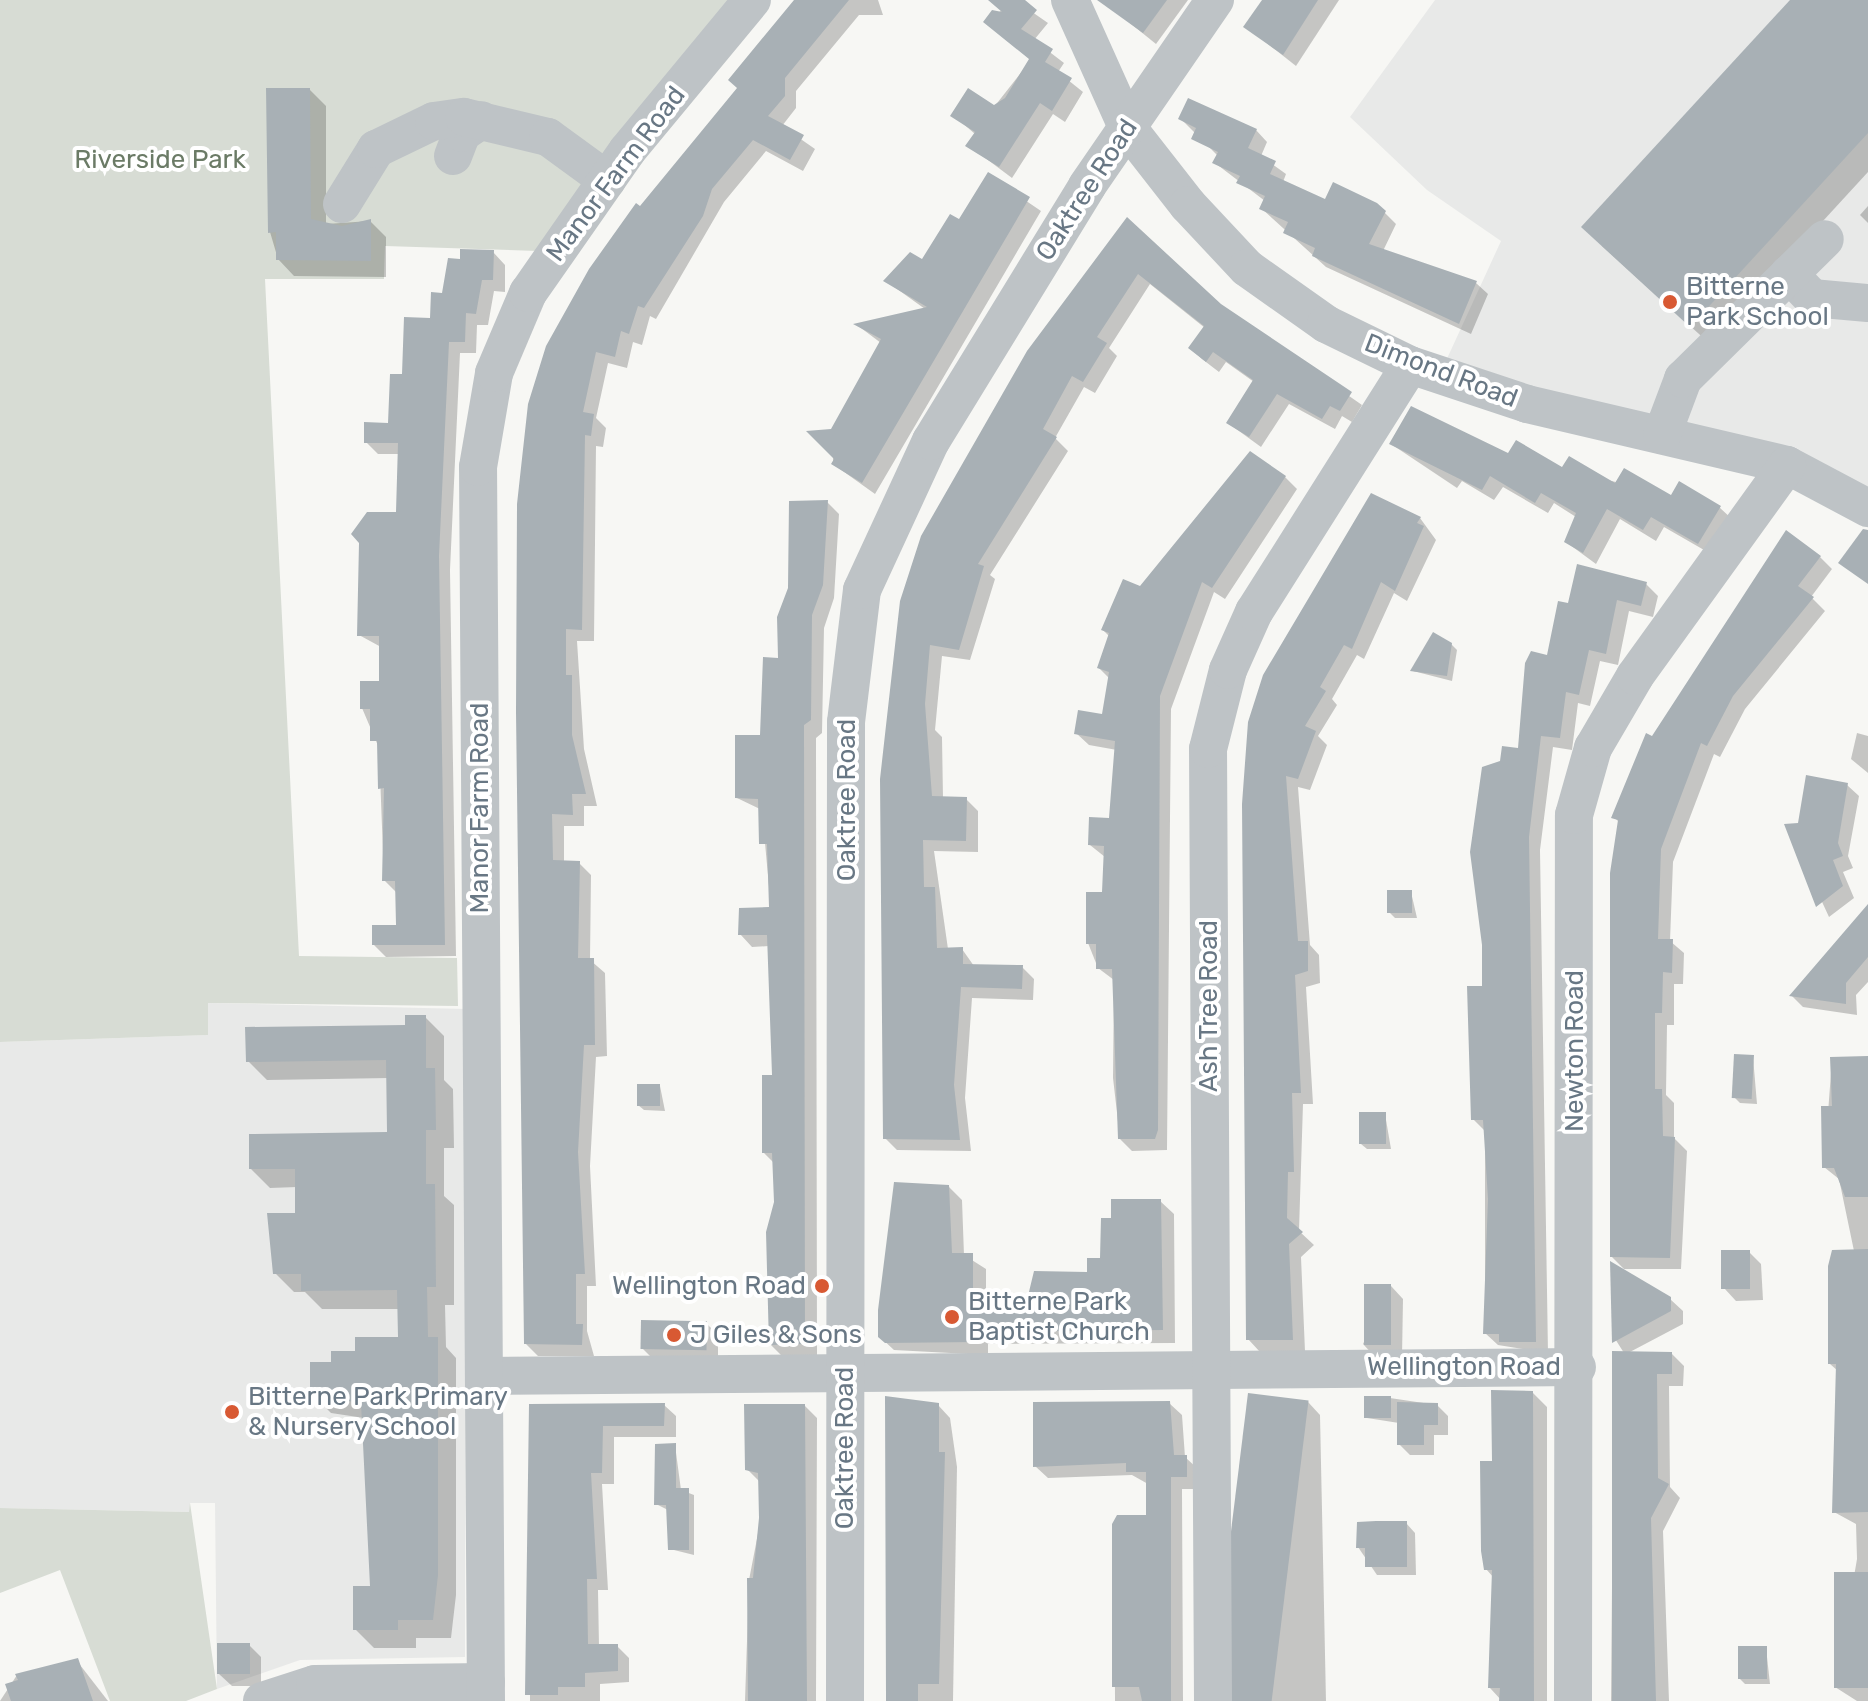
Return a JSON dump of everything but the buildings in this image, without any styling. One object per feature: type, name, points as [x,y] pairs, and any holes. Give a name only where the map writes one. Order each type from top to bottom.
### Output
[{"type":"street","name":"Manor Farm Road","points":[[486,1691],[488,1376],[478,467],[494,373],[528,293],[607,180],[752,0]]},
{"type":"street","name":"Dimond Road","points":[[1070,0],[1127,127],[1247,268],[1326,324],[1410,365],[1527,404],[1787,465],[1868,508]]},
{"type":"street","name":"Oaktree Road","points":[[845,1701],[846,722],[862,590],[931,441],[1127,127],[1215,0]]},
{"type":"street","points":[[342,204],[362,165],[403,133],[434,121],[481,120],[538,133],[607,180]]},
{"type":"street","points":[[453,156],[462,133],[481,120]]},
{"type":"street","points":[[507,155],[515,141],[538,133]]},
{"type":"street","points":[[1662,435],[1683,379],[1825,239]]},
{"type":"street","points":[[1789,274],[1812,298],[1868,303]]},
{"type":"street","name":"Ash Tree Road","points":[[1213,1701],[1207,764],[1215,707],[1254,612],[1410,365]]},
{"type":"street","name":"Newton Road","points":[[1573,1701],[1577,1367],[1574,815],[1593,748],[1635,676],[1787,465]]},
{"type":"street","name":"Wellington Road","points":[[488,1376],[1212,1367],[1577,1367]]},
{"type":"street","points":[[262,1701],[315,1684],[486,1691]]},
{"type":"shaded area","name":"Bitterne Park School","points":[[1435,0],[1868,0],[1868,500],[1445,363],[1501,241],[1427,190],[1350,117]]},
{"type":"shaded area","name":"Bitterne Park Primary & Nursery School","points":[[208,1003],[466,1009],[465,1657],[300,1660],[217,1689],[215,1503],[190,1503],[190,1512],[0,1508],[0,1042],[208,1035]]},
{"type":"green space","name":"Riverside Park","points":[[0,0],[729,0],[538,251],[385,246],[384,279],[265,279],[299,956],[457,958],[458,1006],[208,1003],[208,1035],[0,1042]]},
{"type":"green space","points":[[190,1503],[217,1689],[186,1701],[110,1701],[60,1570],[0,1593],[0,1508],[189,1512]]},
{"type":"place","name":"Bitterne Park School","points":[[1670,302]]},
{"type":"place","name":"Wellington Road","points":[[822,1286]]},
{"type":"place","name":"Bitterne Park Baptist Church","points":[[952,1317]]},
{"type":"place","name":"J Giles & Sons","points":[[674,1335]]},
{"type":"place","name":"Bitterne Park Primary & Nursery School","points":[[232,1412]]}]
